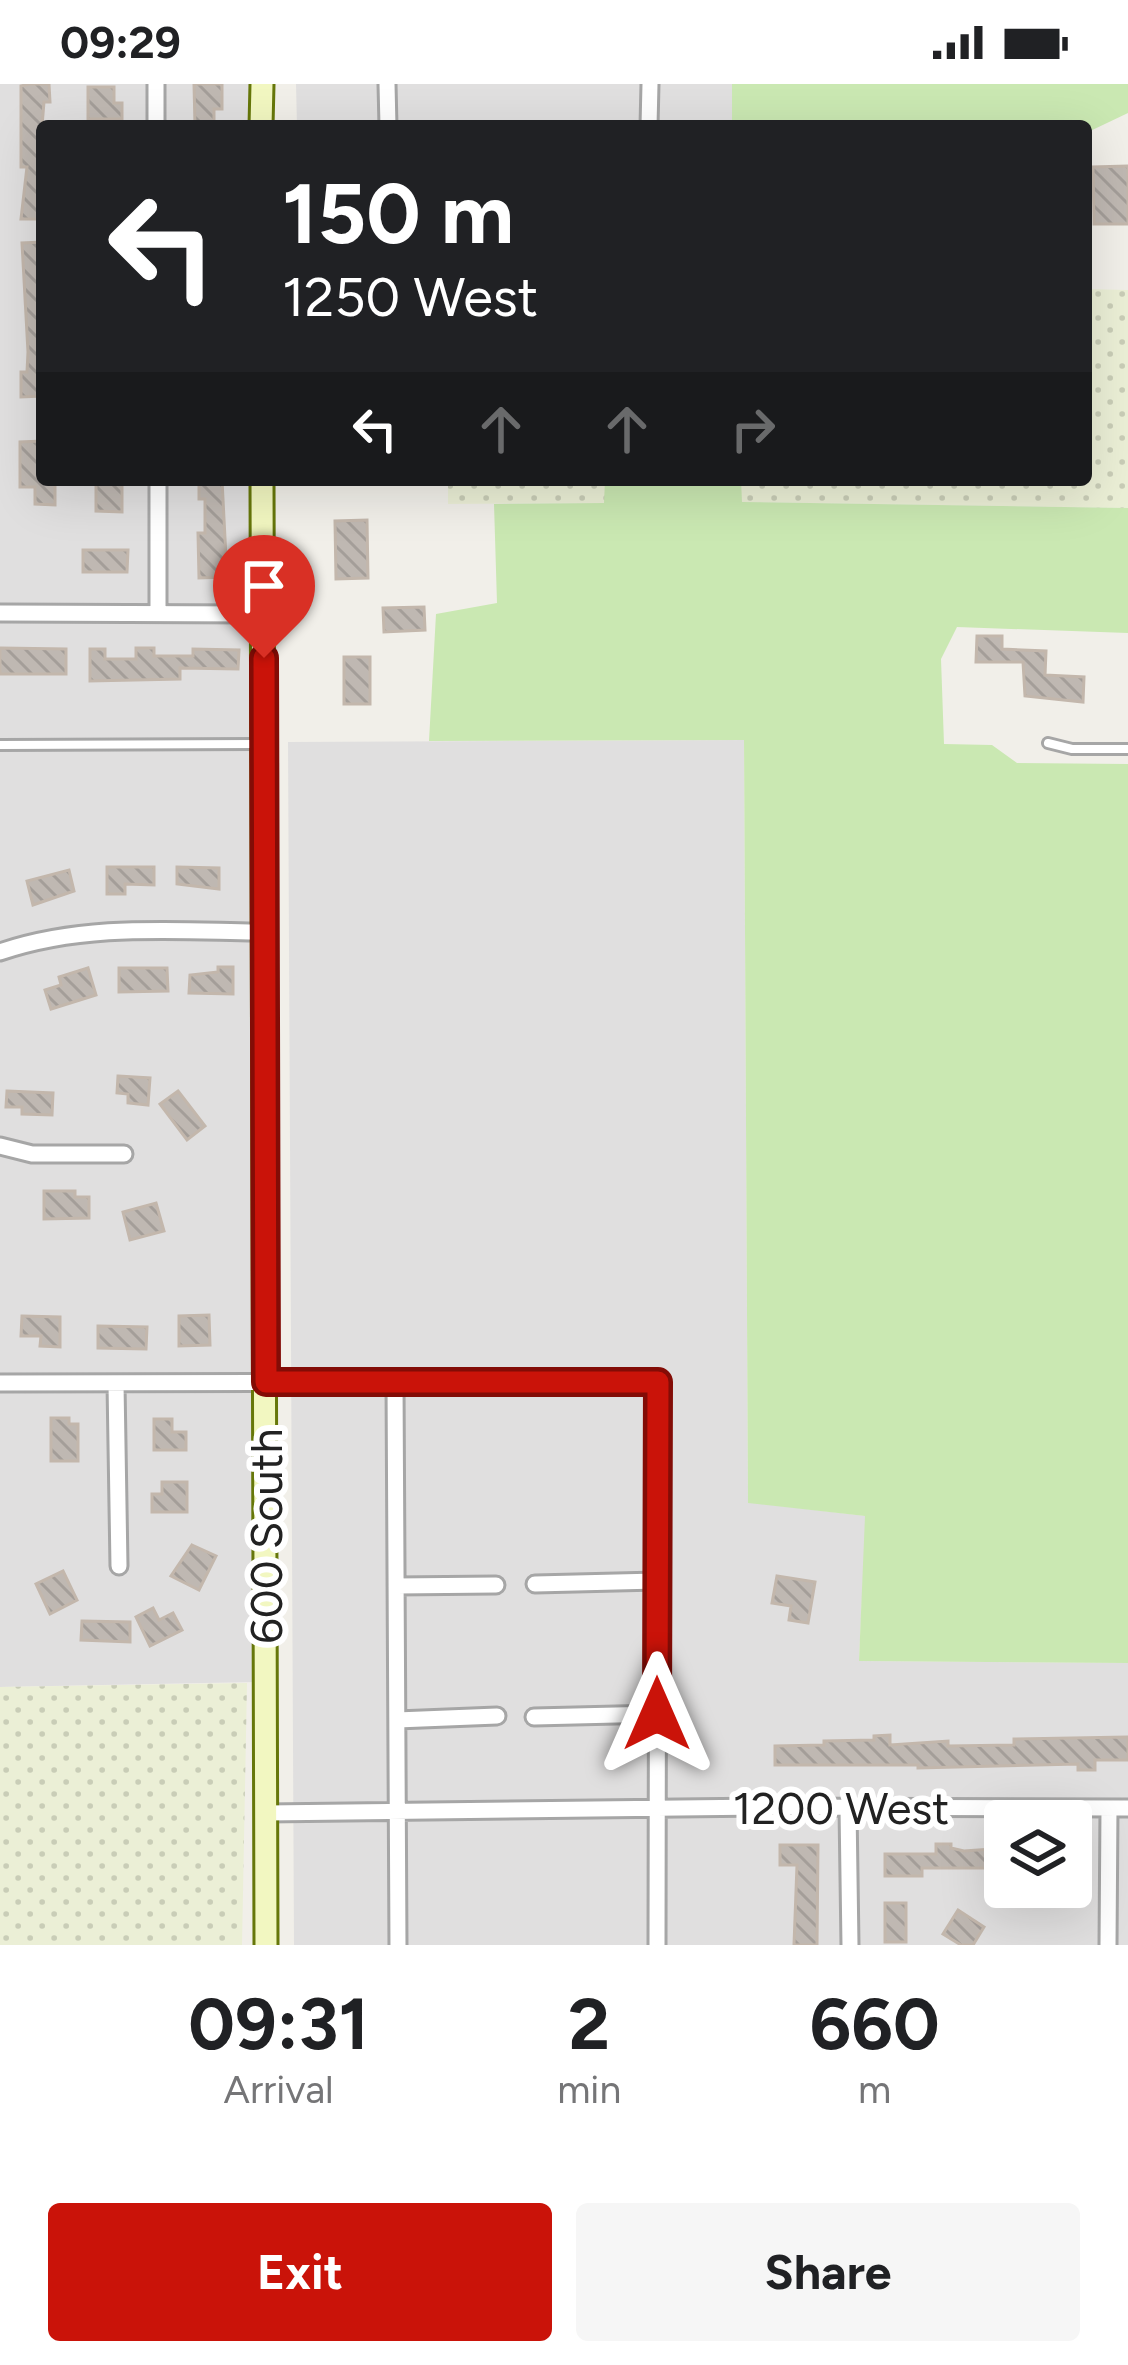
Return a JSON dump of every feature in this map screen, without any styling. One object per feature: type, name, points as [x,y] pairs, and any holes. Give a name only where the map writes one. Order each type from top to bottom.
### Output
[{"type":"main road","points":[[261,120],[262,84]]},
{"type":"main road","name":"600 South","points":[[262,486],[266,1945]]},
{"type":"street","points":[[156,84],[156,120]]},
{"type":"street","points":[[387,84],[388,120]]},
{"type":"street","points":[[649,120],[650,84]]},
{"type":"street","points":[[158,486],[158,613]]},
{"type":"street","points":[[0,613],[264,614]]},
{"type":"street","points":[[0,952],[42,938],[95,931],[262,932]]},
{"type":"street","points":[[0,1146],[32,1154],[124,1154]]},
{"type":"street","points":[[395,1382],[398,1945]]},
{"type":"street","points":[[0,1383],[658,1382],[657,1945]]},
{"type":"street","points":[[116,1384],[119,1566]]},
{"type":"street","points":[[535,1584],[657,1581]]},
{"type":"street","points":[[396,1586],[496,1585]]},
{"type":"street","points":[[534,1717],[657,1714]]},
{"type":"street","points":[[397,1720],[497,1716]]},
{"type":"street","points":[[848,1808],[850,1945]]},
{"type":"street","points":[[1108,1808],[1108,1945]]},
{"type":"street","name":"1200 West","points":[[266,1813],[1128,1808]]},
{"type":"lane","points":[[1048,743],[1072,749],[1128,749]]},
{"type":"lane","points":[[0,745],[263,744]]},
{"type":"shaded area","points":[[0,84],[256,84],[256,120],[36,120],[36,486],[257,486],[261,1682],[0,1687]]},
{"type":"shaded area","points":[[296,84],[732,84],[732,120],[297,120]]},
{"type":"shaded area","points":[[744,740],[748,1502],[866,1516],[859,1661],[1128,1663],[1128,1945],[294,1945],[288,742]]},
{"type":"green space","points":[[732,84],[1128,84],[1128,113],[1092,130],[1092,120],[732,120]]},
{"type":"green space","points":[[1092,289],[1128,290],[1128,508],[741,502],[741,486],[1092,486]]},
{"type":"green space","points":[[448,486],[605,486],[605,503],[448,504]]},
{"type":"green space","points":[[605,486],[741,486],[742,502],[1128,508],[1128,633],[957,627],[941,659],[944,744],[992,745],[1017,763],[1128,764],[1128,1663],[859,1661],[865,1516],[748,1503],[744,740],[429,741],[436,614],[497,603],[494,504],[604,503]]},
{"type":"green space","points":[[247,1683],[242,1945],[0,1945],[0,1687]]},
{"type":"building","points":[[49,84],[50,102],[44,102],[42,120],[36,120],[36,219],[21,219],[27,167],[21,167],[21,86]]},
{"type":"building","points":[[194,84],[222,84],[222,109],[214,109],[214,120],[195,120]]},
{"type":"building","points":[[88,87],[114,87],[114,103],[122,103],[122,119],[88,119]]},
{"type":"building","points":[[1128,166],[1128,224],[1094,224],[1093,167]]},
{"type":"building","points":[[36,242],[36,396],[21,397],[21,372],[27,372],[28,352],[22,243]]},
{"type":"building","points":[[36,441],[36,486],[55,486],[55,505],[35,504],[35,487],[20,487],[20,442]]},
{"type":"building","points":[[96,486],[122,486],[122,512],[96,511]]},
{"type":"building","points":[[199,486],[222,486],[227,577],[199,578],[198,533],[205,533],[205,499],[199,499]]},
{"type":"building","points":[[367,520],[368,578],[336,579],[335,521]]},
{"type":"building","points":[[83,550],[128,550],[127,572],[83,572]]},
{"type":"building","points":[[424,607],[425,630],[384,632],[383,608]]},
{"type":"building","points":[[977,636],[1002,636],[1002,649],[1046,651],[1045,675],[1084,677],[1083,702],[1025,696],[1023,662],[976,662]]},
{"type":"building","points":[[0,648],[66,649],[66,674],[0,674]]},
{"type":"building","points":[[136,648],[154,648],[154,656],[193,656],[193,649],[239,650],[238,669],[180,668],[180,679],[90,681],[90,649],[105,649],[105,659],[136,659]]},
{"type":"building","points":[[344,657],[370,657],[370,704],[344,704]]},
{"type":"building","points":[[107,867],[154,867],[154,885],[125,884],[125,894],[107,894]]},
{"type":"building","points":[[177,867],[219,868],[219,889],[177,884]]},
{"type":"building","points":[[69,870],[74,891],[33,905],[27,881]]},
{"type":"building","points":[[218,967],[233,967],[233,994],[189,993],[190,975],[218,972]]},
{"type":"building","points":[[88,968],[96,995],[51,1009],[45,990],[61,985],[59,977]]},
{"type":"building","points":[[119,968],[167,968],[168,991],[119,992]]},
{"type":"building","points":[[118,1076],[150,1078],[148,1105],[128,1103],[128,1094],[117,1093]]},
{"type":"building","points":[[7,1091],[53,1093],[52,1115],[22,1114],[22,1107],[6,1107]]},
{"type":"building","points":[[178,1091],[205,1126],[187,1140],[160,1104]]},
{"type":"building","points":[[44,1191],[75,1191],[75,1197],[89,1197],[89,1218],[44,1219]]},
{"type":"building","points":[[156,1203],[164,1231],[130,1240],[123,1212]]},
{"type":"building","points":[[209,1315],[210,1345],[179,1346],[179,1316]]},
{"type":"building","points":[[22,1316],[60,1317],[60,1347],[40,1346],[41,1336],[21,1336]]},
{"type":"building","points":[[98,1326],[147,1327],[146,1349],[98,1348]]},
{"type":"building","points":[[51,1418],[69,1418],[69,1424],[78,1424],[78,1461],[51,1461]]},
{"type":"building","points":[[154,1419],[172,1419],[172,1432],[186,1432],[186,1450],[154,1450]]},
{"type":"building","points":[[162,1482],[187,1482],[187,1512],[152,1512],[152,1494],[162,1494]]},
{"type":"building","points":[[192,1545],[216,1556],[199,1590],[171,1576]]},
{"type":"building","points":[[63,1571],[77,1600],[50,1614],[36,1584]]},
{"type":"building","points":[[777,1576],[815,1582],[808,1623],[789,1620],[791,1606],[772,1603]]},
{"type":"building","points":[[153,1608],[159,1620],[173,1613],[182,1630],[150,1646],[136,1617]]},
{"type":"building","points":[[82,1621],[130,1622],[130,1642],[81,1640]]},
{"type":"building","points":[[890,1735],[890,1745],[948,1741],[948,1746],[1014,1745],[1014,1739],[1128,1737],[1128,1760],[1095,1760],[1095,1770],[1078,1770],[1078,1764],[775,1765],[775,1746],[824,1745],[824,1741]]},
{"type":"building","points":[[936,1844],[951,1844],[964,1851],[984,1850],[984,1868],[922,1868],[922,1876],[885,1876],[885,1854],[936,1854]]},
{"type":"building","points":[[780,1845],[818,1845],[817,1945],[794,1945],[797,1865],[780,1865]]},
{"type":"building","points":[[885,1903],[906,1903],[906,1942],[885,1942]]},
{"type":"building","points":[[958,1910],[984,1927],[973,1945],[961,1945],[943,1934]]},
{"type":"route","points":[[264,658],[266,1382],[658,1382],[657,1714]]}]
